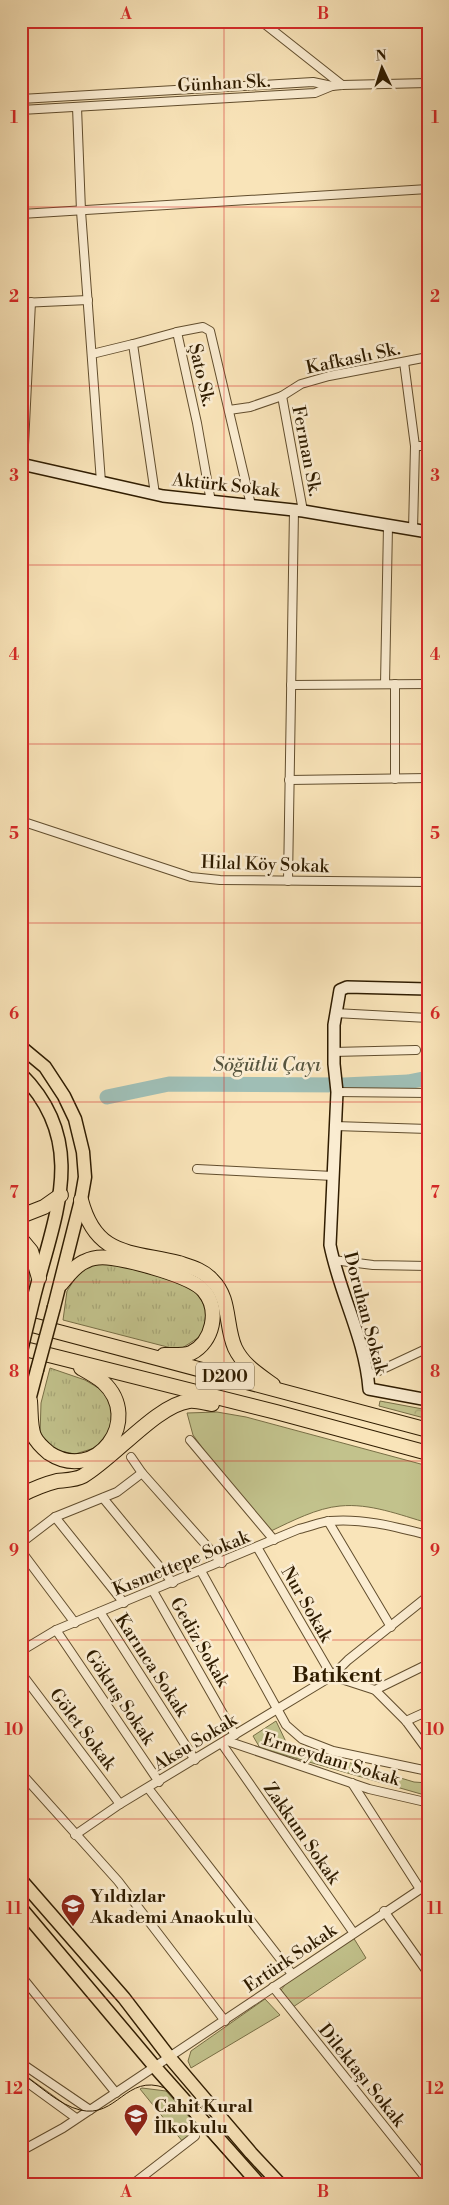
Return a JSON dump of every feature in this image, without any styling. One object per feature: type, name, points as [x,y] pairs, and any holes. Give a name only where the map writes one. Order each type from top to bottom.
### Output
[{"type":"highway","points":[[21,1216],[44,1207],[61,1195]]},
{"type":"highway","points":[[81,1200],[92,1230],[114,1248],[196,1268],[213,1280],[224,1297],[230,1332],[235,1347],[243,1361],[254,1372],[282,1391]]},
{"type":"highway","points":[[21,1239],[32,1252],[39,1278]]},
{"type":"highway","points":[[61,1284],[85,1261],[95,1258],[111,1258],[181,1276],[197,1284],[205,1292],[213,1316],[211,1328],[205,1341],[189,1354],[141,1353]]},
{"type":"highway","name":"D200","points":[[21,1322],[428,1430]]},
{"type":"highway","name":"D200","points":[[21,1350],[276,1412],[428,1453]]},
{"type":"highway","points":[[30,1401],[34,1435],[42,1447],[56,1457],[72,1461],[92,1458],[107,1446],[115,1436],[118,1428],[119,1420],[115,1398],[102,1381],[70,1361]]},
{"type":"highway","points":[[21,1494],[55,1482],[81,1478],[124,1446],[145,1426],[175,1405],[191,1401],[276,1412]]},
{"type":"main road","points":[[21,1047],[45,1067],[64,1096],[75,1119],[85,1177],[61,1284],[21,1431]]},
{"type":"main road","points":[[21,1074],[47,1106],[58,1134],[62,1164],[61,1195],[21,1350]]},
{"type":"main road","points":[[21,1880],[124,1998],[170,2058],[280,2184]]},
{"type":"main road","points":[[21,1908],[155,2067],[259,2184]]},
{"type":"street","points":[[261,21],[342,85]]},
{"type":"street","points":[[21,99],[313,82],[332,86]]},
{"type":"street","name":"Günhan Sk.","points":[[21,110],[315,93],[332,86],[342,85],[428,83]]},
{"type":"street","points":[[77,107],[81,211],[101,482]]},
{"type":"street","points":[[21,214],[428,189]]},
{"type":"street","points":[[21,303],[88,300]]},
{"type":"street","points":[[22,465],[31,302]]},
{"type":"street","points":[[177,332],[203,327],[210,331],[251,505]]},
{"type":"street","name":"Şato Sk.","points":[[92,354],[177,332],[197,423],[211,502]]},
{"type":"street","points":[[133,344],[155,494]]},
{"type":"street","name":"Kafkaslı Sk.","points":[[229,410],[250,407],[282,396],[301,384],[320,378],[428,357]]},
{"type":"street","points":[[404,362],[415,446],[413,530]]},
{"type":"street","name":"Ferman Sk.","points":[[282,396],[299,511],[291,685],[288,881]]},
{"type":"street","points":[[415,446],[428,446]]},
{"type":"street","name":"Aktürk Sokak","points":[[22,465],[155,494],[299,511],[428,532]]},
{"type":"street","points":[[385,684],[388,526]]},
{"type":"street","points":[[395,684],[396,778]]},
{"type":"street","points":[[291,685],[428,684]]},
{"type":"street","points":[[290,780],[428,778]]},
{"type":"street","name":"Hilal Köy Sokak","points":[[21,821],[191,877],[220,880],[428,882]]},
{"type":"street","name":"Doruhan Sokak","points":[[428,989],[347,986],[340,990],[335,1013],[333,1052],[337,1092],[330,1245],[333,1260],[355,1322],[368,1376],[369,1389],[428,1400]]},
{"type":"street","points":[[335,1013],[428,1018]]},
{"type":"street","points":[[333,1052],[416,1050]]},
{"type":"street","points":[[337,1092],[428,1093]]},
{"type":"street","points":[[335,1126],[428,1129]]},
{"type":"street","points":[[197,1169],[333,1176]]},
{"type":"street","points":[[333,1260],[373,1265],[428,1266]]},
{"type":"street","points":[[368,1376],[428,1348]]},
{"type":"street","points":[[190,1440],[274,1540]]},
{"type":"street","points":[[131,1457],[142,1473],[222,1563]]},
{"type":"street","points":[[21,1543],[55,1517],[117,1492],[142,1473]]},
{"type":"street","points":[[103,1498],[173,1583]]},
{"type":"street","points":[[55,1517],[124,1602]]},
{"type":"street","points":[[328,1521],[391,1627]]},
{"type":"street","name":"Kısmettepe Sokak","points":[[21,1651],[56,1630],[222,1563],[299,1529],[328,1521],[358,1521],[388,1525],[428,1535]]},
{"type":"street","name":"Nur Sokak","points":[[257,1548],[332,1676]]},
{"type":"street","points":[[21,1551],[75,1623]]},
{"type":"street","points":[[201,1571],[286,1725],[302,1739],[333,1751],[428,1771]]},
{"type":"street","name":"Gediz Sokak","points":[[153,1591],[236,1735]]},
{"type":"street","name":"Aksu Sokak","points":[[75,1835],[120,1804],[225,1745],[236,1735],[332,1676],[348,1660],[427,1598]]},
{"type":"street","name":"Karınca Sokak","points":[[100,1612],[196,1760]]},
{"type":"street","name":"Göktuş Sokak","points":[[56,1630],[159,1782]]},
{"type":"street","points":[[375,1690],[428,1664]]},
{"type":"street","name":"Gölet Sokak","points":[[21,1673],[120,1804]]},
{"type":"street","points":[[332,1676],[375,1690],[406,1721],[428,1751]]},
{"type":"street","points":[[406,1721],[428,1711]]},
{"type":"street","name":"Ermeydanı Sokak","points":[[225,1745],[352,1783],[421,1801],[428,1801]]},
{"type":"street","name":"Zakkum Sokak","points":[[225,1745],[354,1932]]},
{"type":"street","points":[[21,1773],[118,1881],[225,2021]]},
{"type":"street","points":[[352,1783],[420,1889]]},
{"type":"street","points":[[148,1788],[292,1974]]},
{"type":"street","name":"Ertürk Sokak","points":[[21,2152],[64,2128],[76,2118],[225,2021],[384,1911],[428,1884]]},
{"type":"street","points":[[384,1911],[428,1973]]},
{"type":"street","points":[[21,1976],[116,2093]]},
{"type":"street","name":"Dilektaşı Sokak","points":[[273,1987],[428,2181]]},
{"type":"street","points":[[21,2063],[90,2110]]},
{"type":"street","points":[[21,2078],[76,2118]]},
{"type":"street","points":[[133,2184],[195,2136]]},
{"type":"street","points":[[21,2175],[27,2184]]},
{"type":"green space","points":[[21,1247],[24,1250],[30,1276],[28,1289],[21,1302]]},
{"type":"green space","points":[[98,1263],[110,1263],[184,1283],[196,1290],[209,1315],[201,1336],[179,1350],[63,1320],[67,1291],[80,1271]]},
{"type":"green space","points":[[50,1368],[85,1380],[105,1392],[113,1411],[111,1431],[98,1447],[75,1454],[54,1450],[40,1436],[41,1403]]},
{"type":"green space","points":[[380,1401],[428,1410],[428,1419],[379,1406]]},
{"type":"green space","points":[[217,1412],[246,1417],[428,1466],[428,1523],[374,1508],[340,1506],[314,1512],[271,1531],[212,1461],[193,1435],[187,1413]]},
{"type":"green space","points":[[276,1721],[287,1744],[414,1782],[428,1783],[428,1796],[260,1748],[253,1736]]},
{"type":"green space","points":[[353,1937],[366,1958],[293,2007],[281,1990],[288,1981]]},
{"type":"green space","points":[[265,1999],[280,2015],[191,2068],[188,2061],[191,2051]]},
{"type":"green space","points":[[140,2089],[166,2091],[200,2129],[183,2142]]},
{"type":"waterway","name":"Söğütlü Çayı","points":[[107,1097],[169,1084],[344,1085],[408,1082],[428,1078]]},
{"type":"tram line","points":[[21,2073],[64,2104],[80,2110],[93,2111],[103,2108],[140,2086],[152,2085],[165,2088],[250,2184]]},
{"type":"place","name":"Yıldızlar Akademi Anaokulu","points":[[73,1927]]},
{"type":"place","name":"Cahit Kural İlkokulu","points":[[136,2137]]},
{"type":"district","name":"Batıkent","points":[[337,1674]]}]
